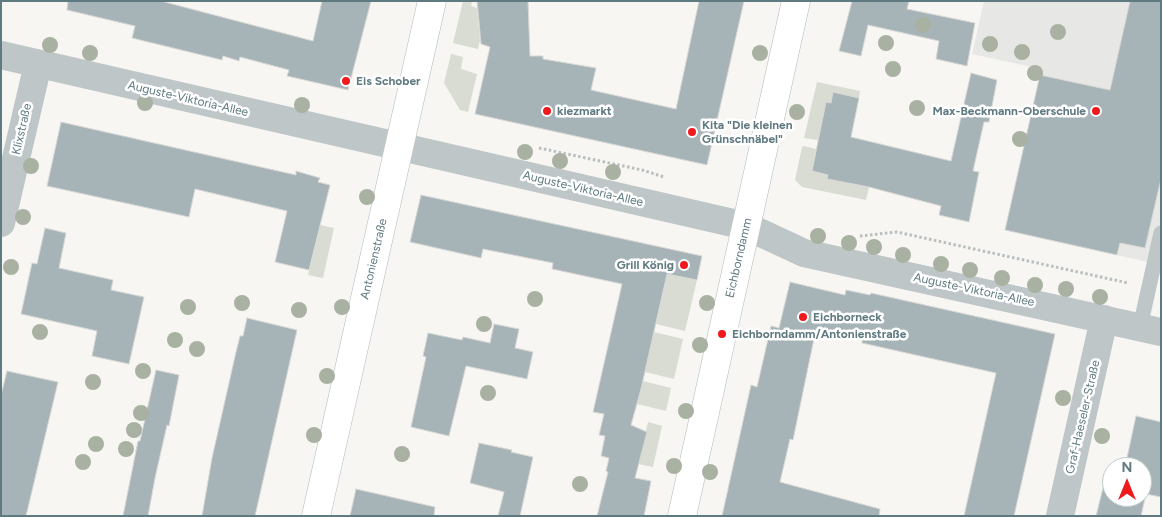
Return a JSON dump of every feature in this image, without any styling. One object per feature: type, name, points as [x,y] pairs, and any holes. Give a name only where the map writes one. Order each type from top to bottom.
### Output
[{"type":"main road","name":"Antonienstraße","points":[[316,516],[432,1]]},
{"type":"main road","name":"Eichborndamm","points":[[682,516],[796,1]]},
{"type":"street","name":"Auguste-Viktoria-Allee","points":[[1,55],[746,226],[804,253],[1150,329]]},
{"type":"street","name":"Klixstraße","points":[[1,223],[38,64]]},
{"type":"street","name":"Graf-Haeseler-Straße","points":[[1060,516],[1104,319]]},
{"type":"lane","points":[[1150,329],[1161,233]]},
{"type":"shaded area","points":[[463,1],[472,1],[471,6],[477,8],[480,40],[478,49],[453,43]]},
{"type":"shaded area","name":"Max-Beckmann-Oberschule","points":[[984,1],[1161,1],[1161,265],[1005,230],[1041,69],[972,54]]},
{"type":"shaded area","points":[[451,54],[463,57],[461,69],[477,74],[468,112],[460,110],[444,83]]},
{"type":"shaded area","points":[[817,82],[860,91],[859,98],[833,92],[831,103],[826,102],[818,140],[804,138]]},
{"type":"shaded area","points":[[802,147],[816,149],[812,171],[828,175],[827,179],[869,187],[866,200],[802,187],[795,180]]},
{"type":"shaded area","points":[[320,225],[334,228],[323,278],[308,275]]},
{"type":"shaded area","points":[[667,274],[697,280],[685,331],[656,324]]},
{"type":"shaded area","points":[[654,332],[683,339],[674,379],[645,372]]},
{"type":"shaded area","points":[[643,381],[671,388],[666,411],[637,404]]},
{"type":"shaded area","points":[[648,422],[662,426],[653,467],[638,464]]},
{"type":"building","points":[[68,1],[161,1],[313,41],[322,1],[371,1],[348,90],[287,76],[289,70],[240,57],[239,61],[223,56],[222,60],[132,38],[135,26],[67,10]]},
{"type":"building","points":[[477,1],[528,1],[530,56],[543,56],[543,59],[596,68],[591,90],[676,109],[699,1],[744,1],[707,165],[475,114],[490,47],[481,44]]},
{"type":"building","points":[[852,1],[909,1],[907,9],[975,23],[967,66],[936,59],[939,41],[868,25],[861,56],[839,51]]},
{"type":"building","name":"Max-Beckmann-Oberschule","points":[[1130,1],[1161,1],[1161,179],[1145,248],[1120,243],[1117,255],[1005,230],[1040,75],[1110,90]]},
{"type":"building","points":[[971,73],[997,80],[989,122],[984,122],[973,171],[979,172],[969,222],[939,215],[941,206],[869,187],[827,179],[828,175],[812,171],[826,102],[831,103],[833,92],[859,98],[851,137],[951,161]]},
{"type":"building","points":[[61,122],[296,175],[296,171],[320,178],[318,182],[330,185],[309,270],[275,262],[287,211],[195,189],[189,217],[47,186]]},
{"type":"building","points":[[421,195],[702,256],[697,280],[667,274],[631,425],[647,432],[635,478],[651,481],[644,516],[597,516],[608,472],[606,471],[609,458],[601,456],[605,436],[599,435],[604,414],[593,412],[622,284],[552,269],[553,263],[483,249],[481,258],[410,242]]},
{"type":"building","points":[[45,228],[66,233],[59,268],[113,280],[111,290],[144,297],[129,364],[92,356],[97,331],[21,314],[32,263],[37,264]]},
{"type":"building","points":[[790,282],[845,295],[846,290],[870,295],[871,293],[1055,334],[1014,516],[964,516],[996,373],[862,343],[862,340],[816,329],[793,440],[790,439],[780,482],[880,509],[879,516],[722,516],[751,385],[757,387],[771,326],[779,328]]},
{"type":"building","points":[[247,318],[297,330],[255,516],[202,516],[212,458],[236,352],[240,336],[243,336]]},
{"type":"building","points":[[494,324],[519,329],[515,348],[533,352],[527,379],[466,366],[449,436],[411,427],[426,357],[423,356],[428,333],[462,340],[463,337],[490,343]]},
{"type":"building","points":[[156,370],[179,375],[169,426],[167,425],[148,516],[123,516],[138,441],[140,441]]},
{"type":"building","points":[[7,371],[58,382],[26,516],[1,516],[1,395]]},
{"type":"building","points":[[1136,416],[1161,422],[1161,497],[1152,495],[1152,457],[1127,457]]},
{"type":"building","points":[[479,443],[512,450],[511,452],[533,457],[520,516],[498,516],[504,492],[470,483]]},
{"type":"building","points":[[356,489],[435,507],[434,516],[350,516]]},
{"type":"building","points":[[1102,492],[1102,507],[1143,507],[1141,516],[1096,516]]},
{"type":"place","name":"Eis Schober","points":[[346,81]]},
{"type":"place","name":"kiezmarkt","points":[[547,111]]},
{"type":"place","name":"Max-Beckmann-Oberschule","points":[[1096,111]]},
{"type":"place","name":"Kita \"Die kleinen Grünschnäbel\"","points":[[692,132]]},
{"type":"place","name":"Grill König","points":[[684,265]]},
{"type":"place","name":"Eichborneck","points":[[803,317]]},
{"type":"place","name":"Eichborndamm/Antonienstraße","points":[[722,334]]}]
